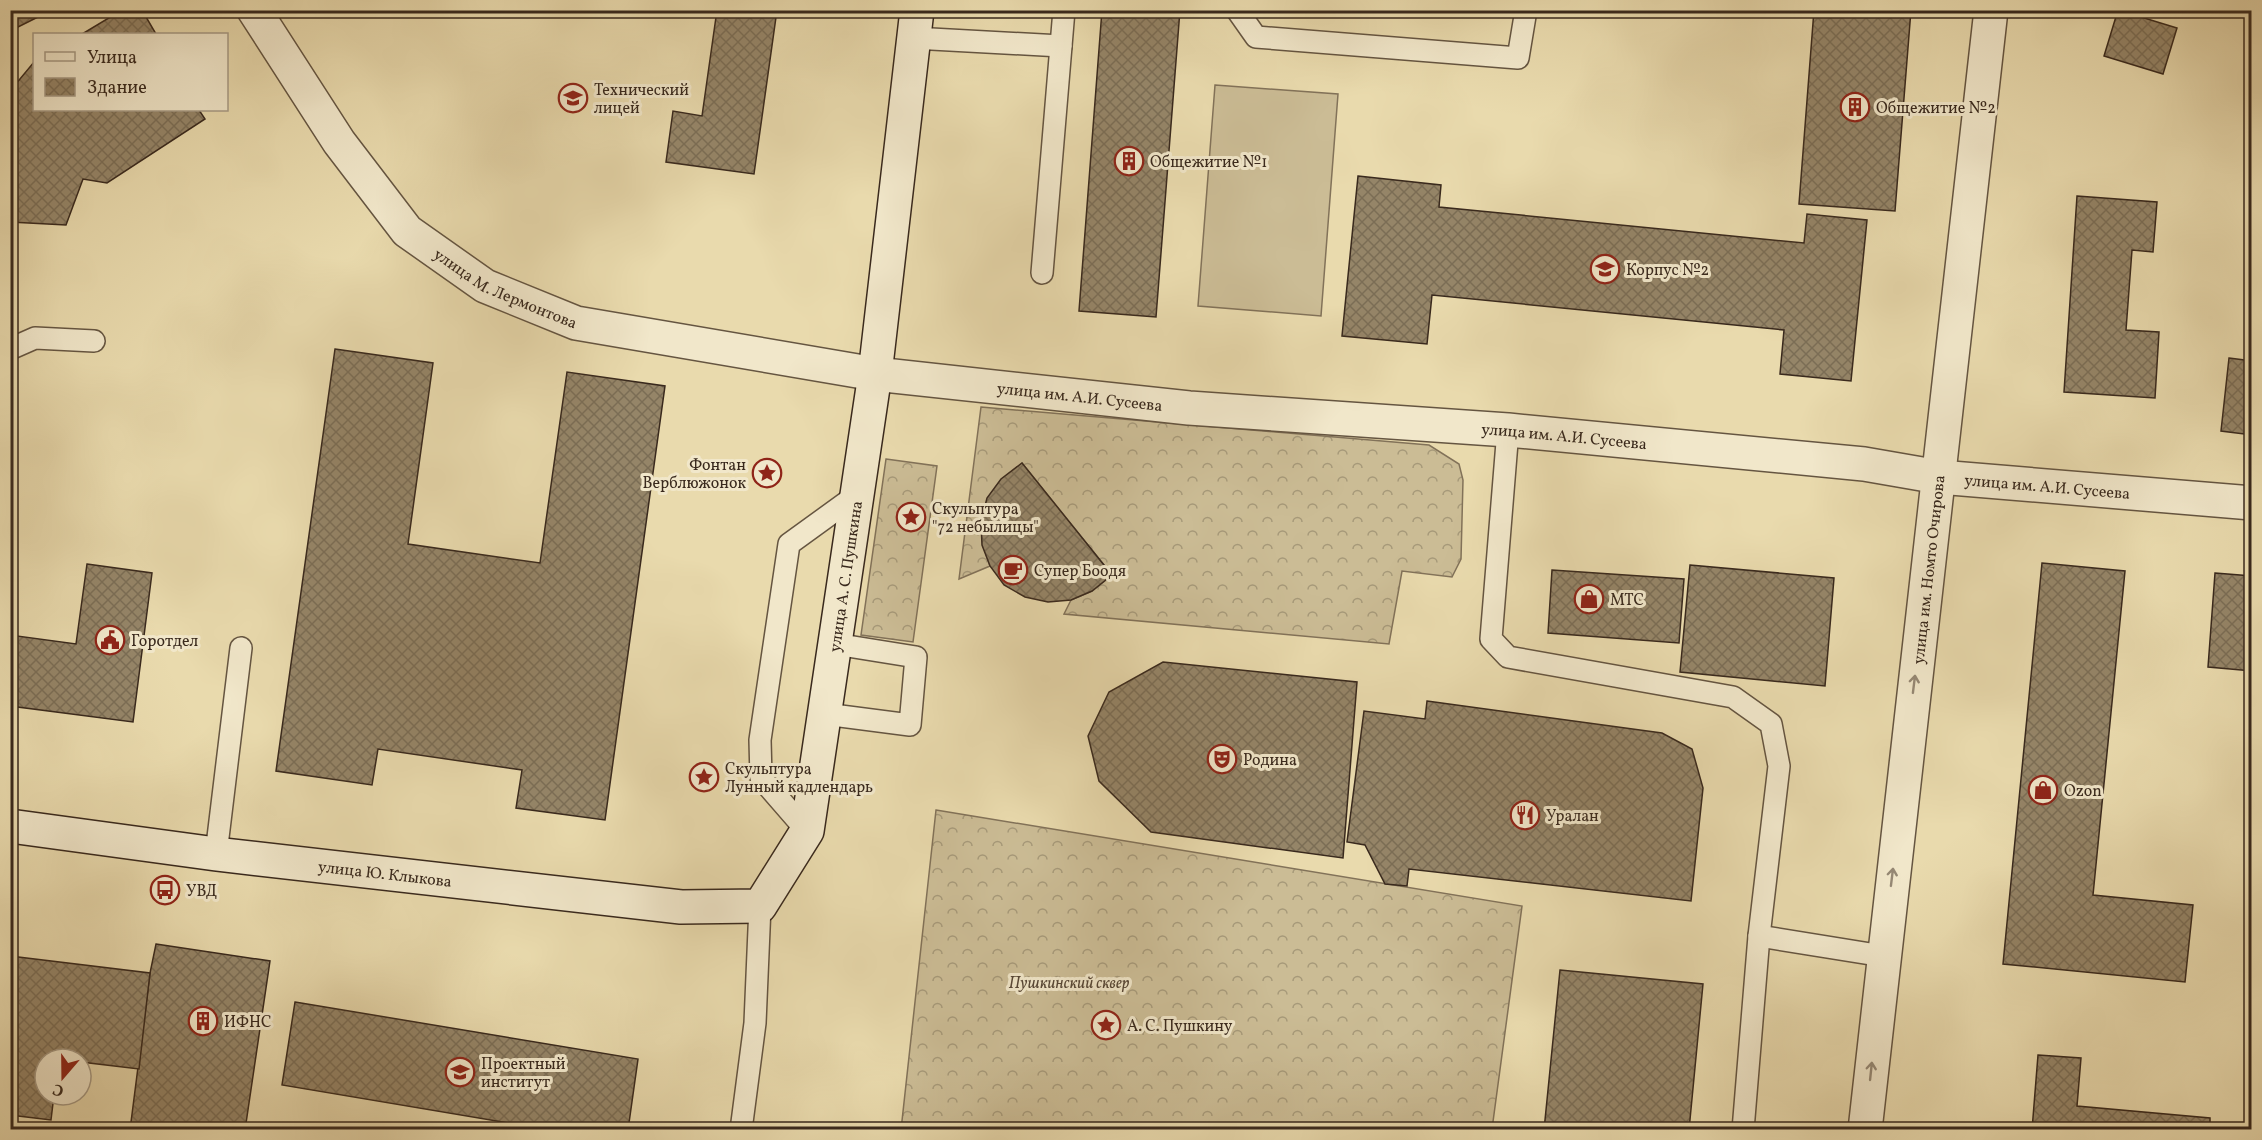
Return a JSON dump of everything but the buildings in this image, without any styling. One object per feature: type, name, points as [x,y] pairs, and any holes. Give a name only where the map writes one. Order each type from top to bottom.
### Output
[{"type":"street","name":"улица М. Лермонтова","points":[[254,10],[339,142],[407,231],[485,286],[576,323],[875,374]]},
{"type":"street","name":"улица им. Номто Очирова","points":[[1865,1130],[1990,10]]},
{"type":"street","name":"улица А. С. Пушкина","points":[[760,906],[807,831],[875,374],[915,24]]},
{"type":"street","name":"улица им. А.И. Сусеева","points":[[875,374],[1189,408],[1508,430],[1864,464],[1939,477],[2252,503]]},
{"type":"street","name":"улица Ю. Клыкова","points":[[10,826],[216,854],[681,907],[760,906]]},
{"type":"lane","points":[[1042,273],[1064,10]]},
{"type":"lane","points":[[1237,10],[1256,37],[1518,58],[1526,10]]},
{"type":"lane","points":[[915,24],[1061,46]]},
{"type":"lane","points":[[10,349],[35,338],[94,341]]},
{"type":"lane","points":[[1508,430],[1491,639],[1508,657],[1733,697],[1771,723],[1779,766],[1759,936],[1743,1130]]},
{"type":"lane","points":[[807,831],[761,778],[760,740],[789,544],[858,494]]},
{"type":"lane","points":[[825,714],[910,725],[916,657],[835,644]]},
{"type":"lane","points":[[216,854],[241,648]]},
{"type":"lane","name":"улица А. С. Пушкина","points":[[741,1130],[755,1023],[760,906]]},
{"type":"lane","points":[[1759,936],[1883,956]]},
{"type":"green space","points":[[1215,85],[1338,94],[1321,316],[1198,306]]},
{"type":"green space","points":[[981,407],[1429,445],[1459,464],[1463,480],[1461,559],[1452,577],[1402,571],[1389,644],[1064,614],[1071,600],[1092,591],[1112,575],[1022,463],[998,485],[985,508],[982,534],[990,566],[959,579]]},
{"type":"green space","points":[[886,459],[937,466],[913,642],[861,635]]},
{"type":"green space","name":"Пушкинский сквер","points":[[936,810],[1522,906],[1492,1129],[901,1130]]},
{"type":"place","name":"Технический лицей","points":[[573,98]]},
{"type":"place","name":"Общежитие №2","points":[[1855,107]]},
{"type":"place","name":"Общежитие №1","points":[[1129,161]]},
{"type":"place","name":"Корпус №2","points":[[1605,269]]},
{"type":"place","name":"Фонтан Верблюжонок","points":[[767,473]]},
{"type":"place","name":"Скульптура \"72 небылицы\"","points":[[911,517]]},
{"type":"place","name":"Супер Боодя","points":[[1013,570]]},
{"type":"place","name":"МТС","points":[[1589,599]]},
{"type":"place","name":"Горотдел","points":[[110,640]]},
{"type":"place","name":"Родина","points":[[1222,759]]},
{"type":"place","name":"Скульптура Лунный кадлендарь","points":[[704,777]]},
{"type":"place","name":"Ozon","points":[[2043,790]]},
{"type":"place","name":"Уралан","points":[[1525,815]]},
{"type":"place","name":"УВД","points":[[165,890]]},
{"type":"place","name":"ИФНС","points":[[203,1021]]},
{"type":"place","name":"А. С. Пушкину","points":[[1106,1025]]},
{"type":"place","name":"Проектный институт","points":[[460,1072]]}]
